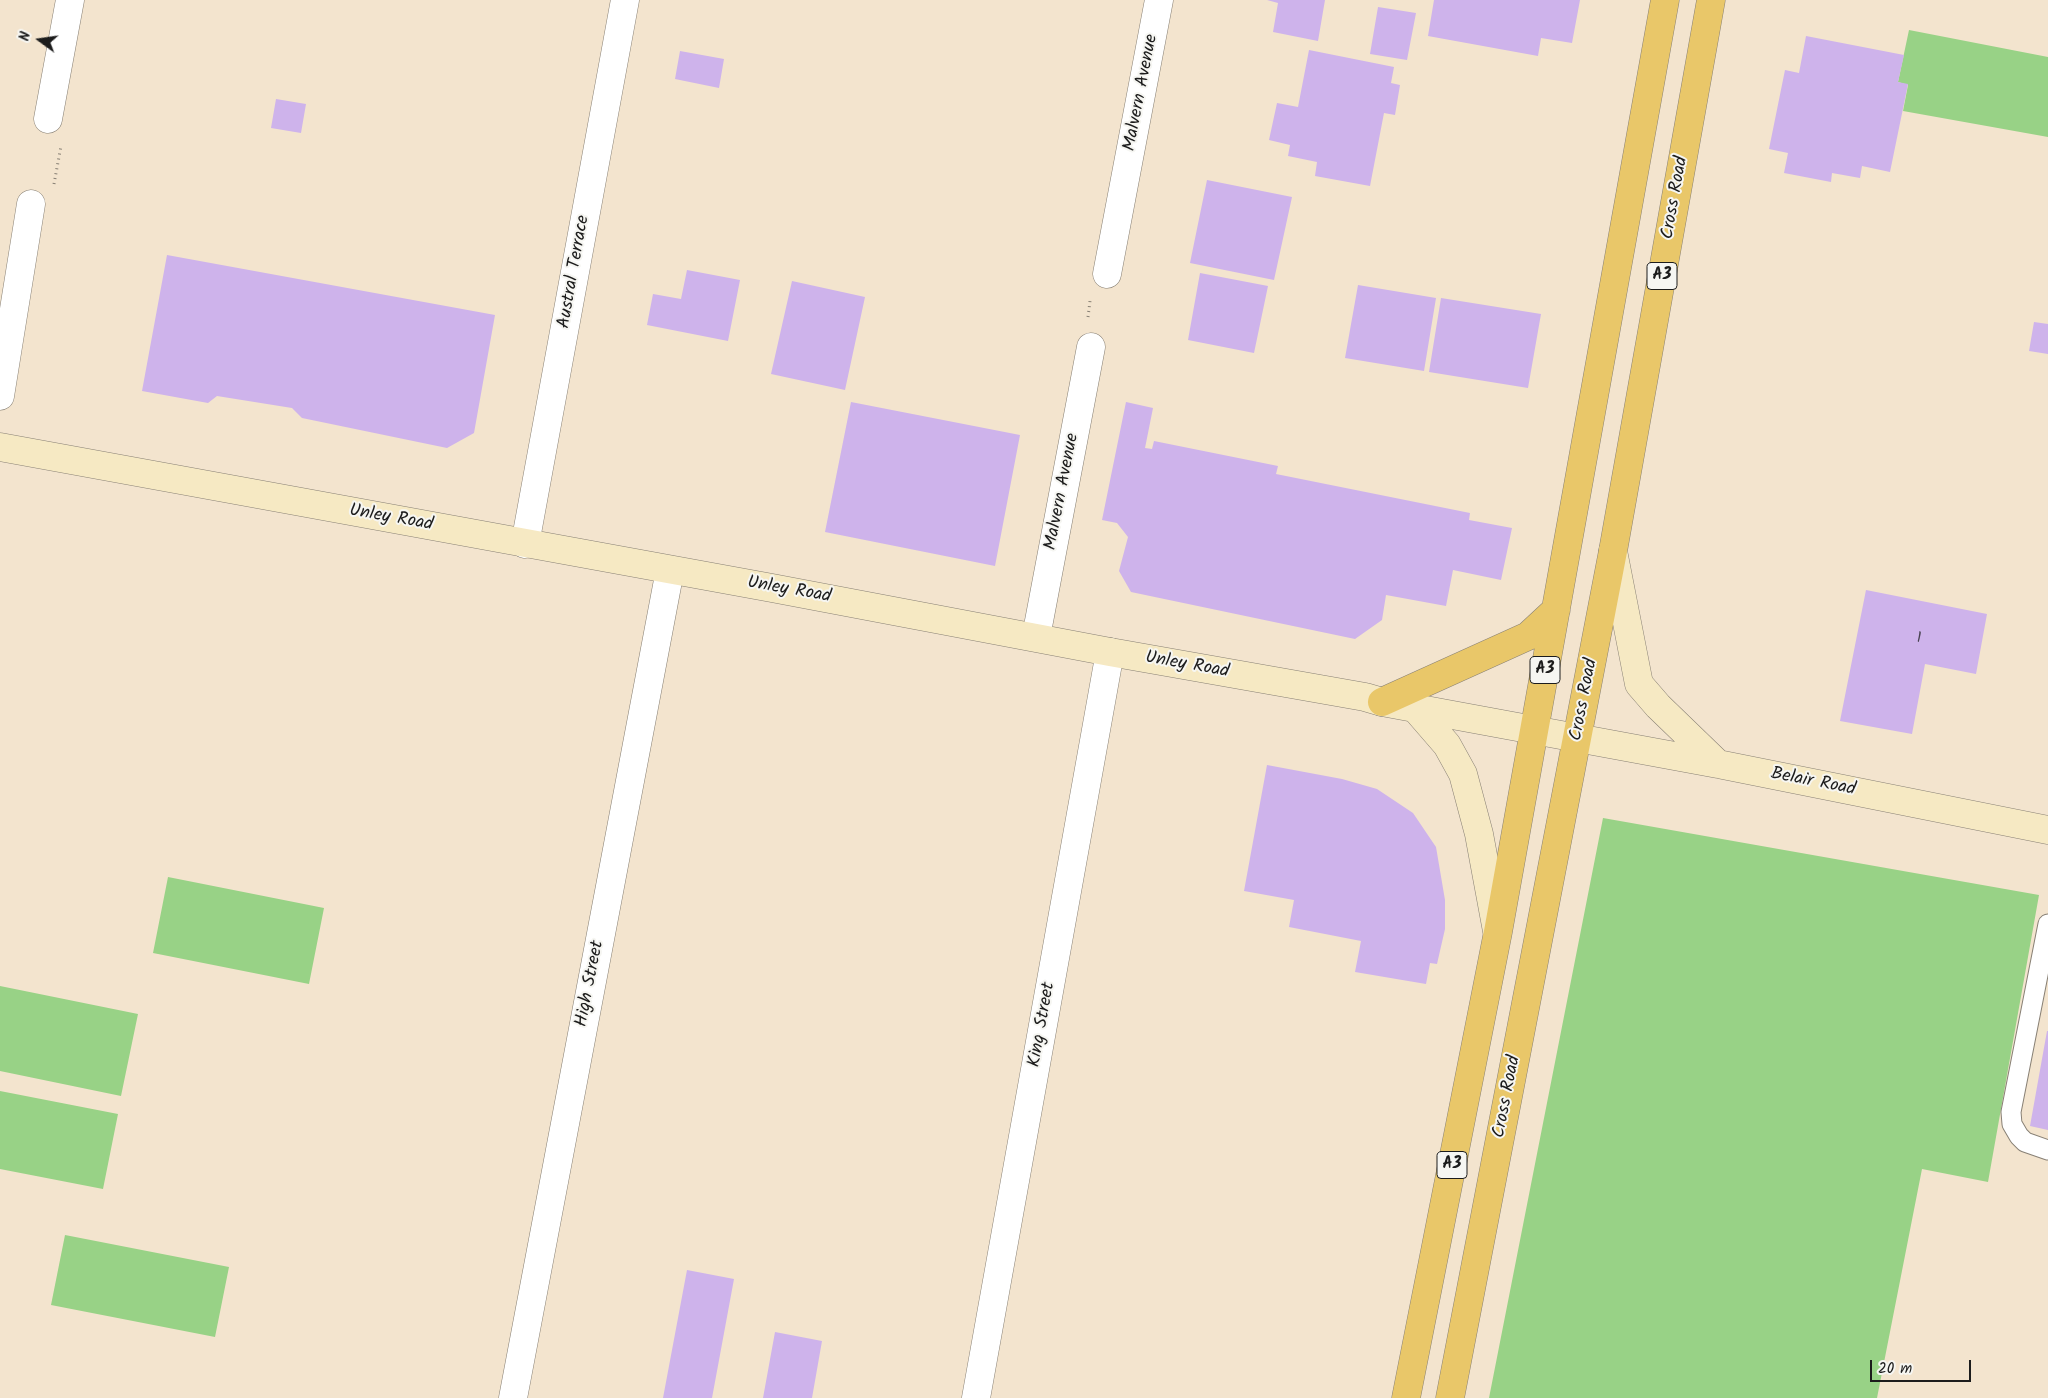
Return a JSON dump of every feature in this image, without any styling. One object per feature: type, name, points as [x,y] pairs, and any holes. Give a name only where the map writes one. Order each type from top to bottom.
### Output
[{"type":"highway","name":"A3","points":[[1406,1398],[1498,932],[1665,0]]},
{"type":"highway","name":"Cross Road","points":[[1450,1398],[1613,551],[1711,0]]},
{"type":"highway","points":[[1382,702],[1528,636],[1556,610]]},
{"type":"main road","name":"Unley Road","points":[[0,447],[1110,652],[1365,697],[1382,702],[1577,738]]},
{"type":"main road","points":[[1613,551],[1639,684],[1658,706],[1718,764]]},
{"type":"main road","points":[[1415,708],[1447,745],[1463,774],[1479,834],[1498,932]]},
{"type":"main road","name":"Belair Road","points":[[1577,738],[1718,764],[2048,830]]},
{"type":"street","points":[[48,119],[70,0]]},
{"type":"street","name":"Austral Terrace","points":[[525,544],[625,0]]},
{"type":"street","name":"Malvern Avenue","points":[[1108,274],[1159,0]]},
{"type":"street","points":[[0,396],[31,204]]},
{"type":"street","name":"Malvern Avenue","points":[[1036,637],[1091,347]]},
{"type":"street","name":"High Street","points":[[513,1398],[670,570]]},
{"type":"street","name":"King Street","points":[[976,1398],[1110,652]]},
{"type":"lane","points":[[2048,924],[2011,1112],[2012,1124],[2019,1136],[2025,1142],[2048,1150]]},
{"type":"path","points":[[31,204],[53,186],[63,137],[48,119]]},
{"type":"path","points":[[1091,347],[1088,315],[1093,285],[1108,274]]},
{"type":"green space","points":[[1909,30],[2048,57],[2048,137],[1903,111],[1908,85],[1898,82]]},
{"type":"green space","points":[[1603,818],[2039,895],[1988,1182],[1922,1169],[1877,1398],[1489,1398]]},
{"type":"green space","points":[[168,877],[324,908],[309,984],[153,953]]},
{"type":"green space","points":[[0,986],[138,1014],[121,1096],[0,1071]]},
{"type":"green space","points":[[0,1091],[118,1114],[103,1189],[0,1169]]},
{"type":"green space","points":[[65,1235],[229,1267],[215,1337],[51,1305]]},
{"type":"building","points":[[1267,0],[1325,0],[1318,41],[1273,32],[1278,3]]},
{"type":"building","points":[[1434,0],[1580,0],[1572,43],[1541,38],[1538,56],[1428,36]]},
{"type":"building","points":[[1378,7],[1416,13],[1407,60],[1370,54]]},
{"type":"building","points":[[1806,36],[1904,55],[1898,82],[1908,84],[1890,172],[1862,166],[1860,178],[1832,173],[1831,182],[1784,173],[1788,153],[1769,149],[1785,70],[1799,73]]},
{"type":"building","points":[[1309,50],[1394,67],[1391,83],[1400,85],[1395,115],[1384,113],[1370,186],[1315,176],[1317,162],[1288,156],[1290,145],[1269,140],[1277,103],[1298,107]]},
{"type":"building","points":[[680,51],[724,59],[719,88],[675,79]]},
{"type":"building","points":[[276,99],[306,104],[301,133],[271,128]]},
{"type":"building","points":[[1207,180],[1292,197],[1274,280],[1190,263]]},
{"type":"building","points":[[167,255],[495,315],[474,433],[447,448],[302,418],[292,408],[217,396],[208,403],[142,391]]},
{"type":"building","points":[[687,270],[740,280],[728,341],[647,325],[653,294],[681,299]]},
{"type":"building","points":[[1200,273],[1268,286],[1254,353],[1188,340]]},
{"type":"building","points":[[792,281],[865,297],[845,390],[771,374]]},
{"type":"building","points":[[1358,285],[1436,298],[1424,371],[1345,358]]},
{"type":"building","points":[[1441,298],[1541,314],[1528,388],[1429,372]]},
{"type":"building","points":[[2034,322],[2048,324],[2048,354],[2029,351]]},
{"type":"building","points":[[851,402],[1020,435],[995,566],[825,532]]},
{"type":"building","points":[[1126,402],[1153,408],[1145,448],[1152,449],[1154,441],[1278,466],[1276,474],[1470,513],[1469,520],[1512,528],[1501,580],[1453,570],[1446,606],[1386,595],[1382,620],[1355,639],[1131,592],[1119,571],[1128,537],[1117,523],[1102,520]]},
{"type":"building","points":[[1866,590],[1987,614],[1976,674],[1925,664],[1912,734],[1840,721]]},
{"type":"building","points":[[1267,765],[1342,779],[1377,789],[1413,813],[1436,847],[1445,900],[1445,929],[1437,964],[1430,963],[1426,984],[1355,972],[1361,941],[1289,927],[1294,900],[1244,891]]},
{"type":"building","points":[[2048,1031],[2048,1130],[2030,1126]]},
{"type":"building","points":[[687,1270],[734,1279],[712,1398],[663,1398]]},
{"type":"building","points":[[775,1332],[822,1341],[812,1398],[763,1398]]}]
